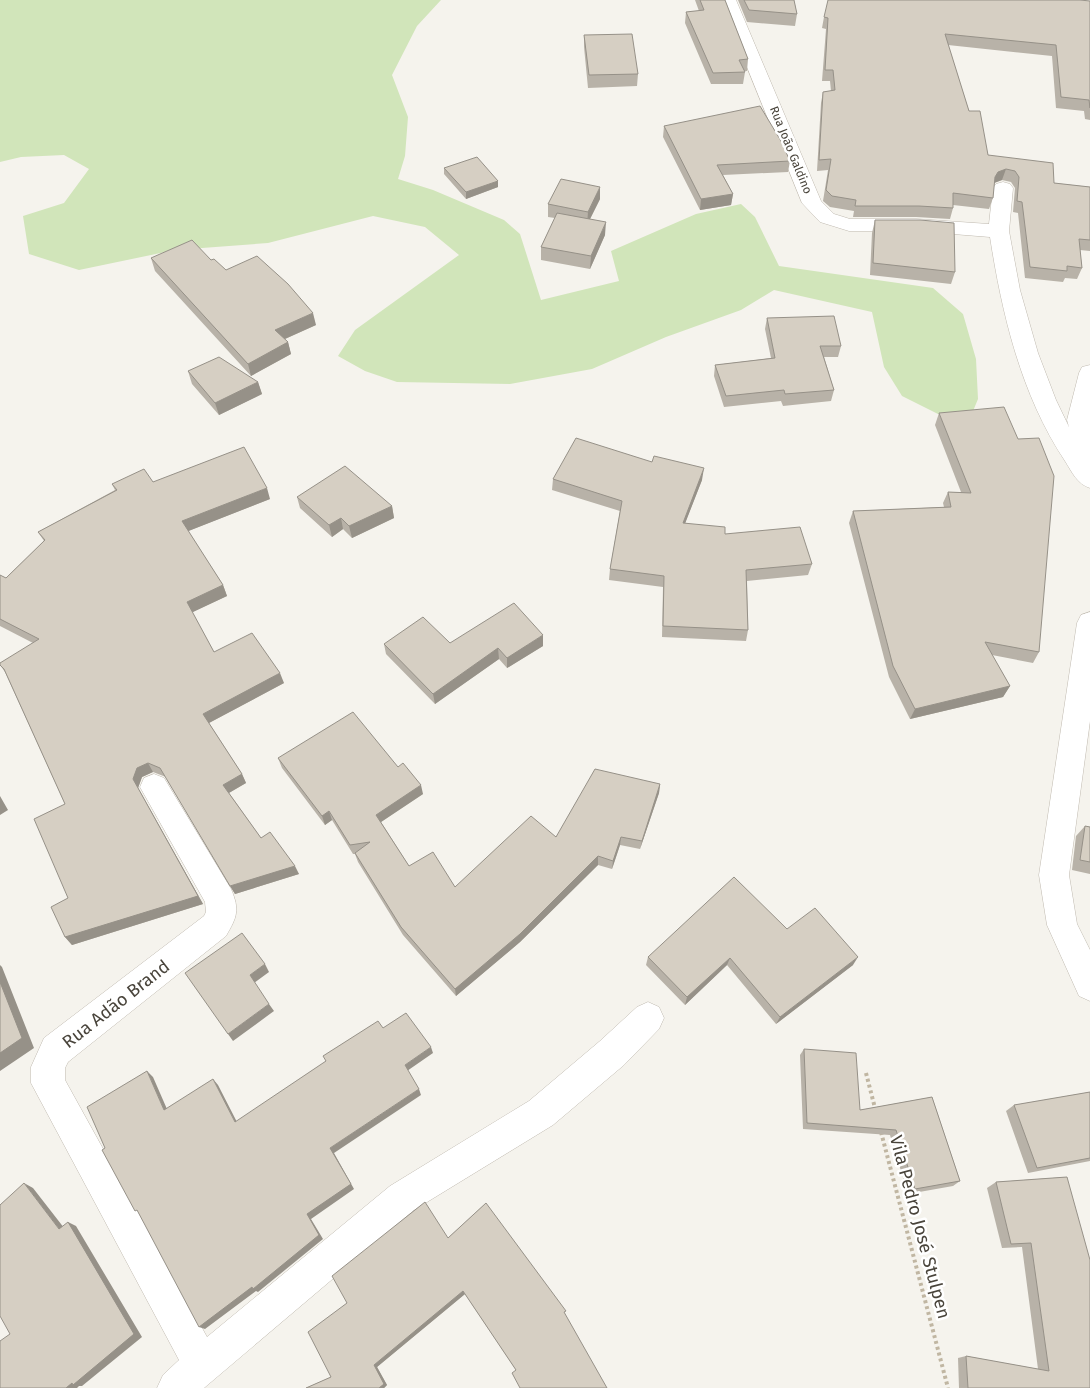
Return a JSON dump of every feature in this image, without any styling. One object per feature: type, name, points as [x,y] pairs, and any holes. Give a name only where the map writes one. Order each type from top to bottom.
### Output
[{"type":"street","name":"Rua João Galdino","points":[[728,0],[812,203],[827,218],[849,225],[916,225],[999,231]]},
{"type":"street","points":[[1004,188],[999,231],[1009,290],[1026,353],[1044,400],[1064,441],[1090,479]]},
{"type":"street","points":[[1090,373],[1079,420],[1090,470]]},
{"type":"street","points":[[1090,623],[1054,875],[1062,925],[1090,985]]},
{"type":"street","name":"Rua Adão Brand","points":[[154,787],[220,899],[222,914],[215,926],[56,1050],[48,1067],[48,1083],[202,1365]]},
{"type":"street","points":[[176,1388],[402,1198],[541,1113],[612,1053],[648,1018]]},
{"type":"path","name":"Vila Pedro José Stulpen","points":[[866,1073],[878,1121]]},
{"type":"path","name":"Vila Pedro José Stulpen","points":[[881,1130],[948,1388]]},
{"type":"green space","points":[[0,0],[441,0],[417,26],[392,75],[408,117],[405,156],[398,179],[433,190],[504,220],[520,234],[541,300],[619,281],[611,251],[696,214],[741,204],[755,217],[779,266],[933,288],[963,314],[976,359],[978,399],[966,428],[902,396],[884,367],[872,312],[774,290],[741,310],[666,337],[592,369],[510,384],[397,382],[365,371],[338,356],[355,330],[459,255],[425,227],[373,216],[268,243],[175,250],[79,270],[29,254],[23,216],[64,203],[89,169],[64,155],[21,157],[0,162]]},
{"type":"building","points":[[700,0],[725,0],[748,59],[739,60],[745,72],[713,73],[686,12],[704,10]]},
{"type":"building","points":[[744,0],[794,0],[797,14],[749,10]]},
{"type":"building","points":[[828,0],[1090,1],[1090,108],[1089,100],[1061,97],[1056,45],[945,34],[969,111],[980,111],[988,155],[1053,163],[1054,183],[1090,187],[1090,240],[1079,239],[1082,268],[1067,266],[1067,271],[1030,267],[1022,202],[1017,201],[1019,177],[1015,171],[1006,169],[998,172],[995,177],[993,198],[953,193],[953,208],[855,206],[856,200],[832,196],[826,190],[831,159],[819,160],[823,92],[835,90],[833,70],[825,70],[828,18],[824,17]]},
{"type":"building","points":[[632,34],[638,74],[589,75],[584,35]]},
{"type":"building","points":[[760,106],[781,141],[790,161],[717,165],[733,194],[701,199],[664,126]]},
{"type":"building","points":[[477,157],[498,181],[466,192],[444,168]]},
{"type":"building","points":[[561,179],[600,187],[588,212],[548,204]]},
{"type":"building","points":[[557,213],[606,222],[591,256],[541,247]]},
{"type":"building","points":[[875,220],[920,220],[954,223],[955,272],[873,263]]},
{"type":"building","points":[[192,240],[211,260],[214,259],[226,270],[257,256],[288,284],[313,313],[275,330],[288,342],[248,364],[151,258]]},
{"type":"building","points":[[834,316],[841,346],[820,346],[834,390],[785,394],[784,390],[726,396],[715,365],[775,358],[767,318]]},
{"type":"building","points":[[219,357],[258,382],[215,403],[188,371]]},
{"type":"building","points":[[1004,407],[1018,439],[1039,438],[1054,476],[1039,652],[985,642],[1010,686],[915,709],[893,666],[853,511],[951,507],[948,492],[971,493],[939,413]]},
{"type":"building","points":[[576,438],[652,462],[654,456],[704,468],[683,523],[725,527],[725,534],[800,527],[812,564],[746,570],[748,630],[663,626],[664,576],[610,569],[622,501],[553,479]]},
{"type":"building","points":[[244,447],[267,488],[182,521],[223,585],[187,602],[214,652],[252,633],[280,673],[203,714],[242,774],[223,785],[261,838],[270,832],[295,866],[230,886],[160,768],[148,763],[137,768],[133,779],[198,896],[65,937],[51,907],[68,898],[34,819],[65,804],[4,669],[0,665],[0,663],[39,639],[0,619],[0,575],[6,578],[45,540],[38,532],[117,490],[112,484],[144,469],[153,482]]},
{"type":"building","points":[[345,466],[392,506],[349,526],[341,518],[329,525],[297,497]]},
{"type":"building","points":[[514,603],[543,635],[507,658],[498,648],[433,694],[384,644],[423,617],[450,643]]},
{"type":"building","points":[[353,712],[398,767],[403,763],[421,785],[376,815],[409,866],[433,852],[455,887],[531,816],[556,837],[595,769],[660,784],[642,841],[621,837],[613,861],[598,856],[520,934],[455,989],[401,927],[355,853],[370,842],[350,845],[329,811],[322,816],[278,758]]},
{"type":"building","points":[[1085,826],[1090,827],[1090,862],[1080,860]]},
{"type":"building","points":[[734,877],[787,929],[815,908],[858,957],[780,1017],[730,958],[687,997],[648,957]]},
{"type":"building","points":[[242,933],[265,964],[250,975],[269,1004],[228,1034],[185,973]]},
{"type":"building","points":[[0,982],[22,1038],[0,1053]]},
{"type":"building","points":[[406,1013],[431,1047],[405,1065],[419,1089],[330,1148],[351,1184],[307,1214],[319,1235],[253,1289],[252,1287],[199,1327],[137,1210],[135,1211],[102,1150],[105,1148],[87,1107],[147,1071],[164,1110],[213,1079],[235,1122],[326,1061],[323,1056],[378,1021],[383,1028]]},
{"type":"building","points":[[804,1049],[856,1053],[860,1110],[932,1097],[960,1181],[915,1189],[896,1130],[807,1123]]},
{"type":"building","points":[[1090,1092],[1090,1158],[1037,1168],[1014,1105]]},
{"type":"building","points":[[1067,1177],[1090,1260],[1090,1388],[968,1388],[966,1356],[1049,1371],[1031,1243],[1011,1244],[996,1182]]},
{"type":"building","points":[[24,1183],[59,1229],[68,1222],[134,1334],[73,1385],[72,1383],[66,1388],[0,1388],[0,1341],[10,1334],[0,1316],[0,1205]]},
{"type":"building","points":[[425,1202],[448,1238],[486,1203],[566,1311],[564,1312],[607,1388],[520,1388],[512,1373],[516,1370],[463,1291],[374,1365],[384,1384],[379,1388],[306,1388],[331,1377],[308,1332],[347,1303],[332,1276]]}]
